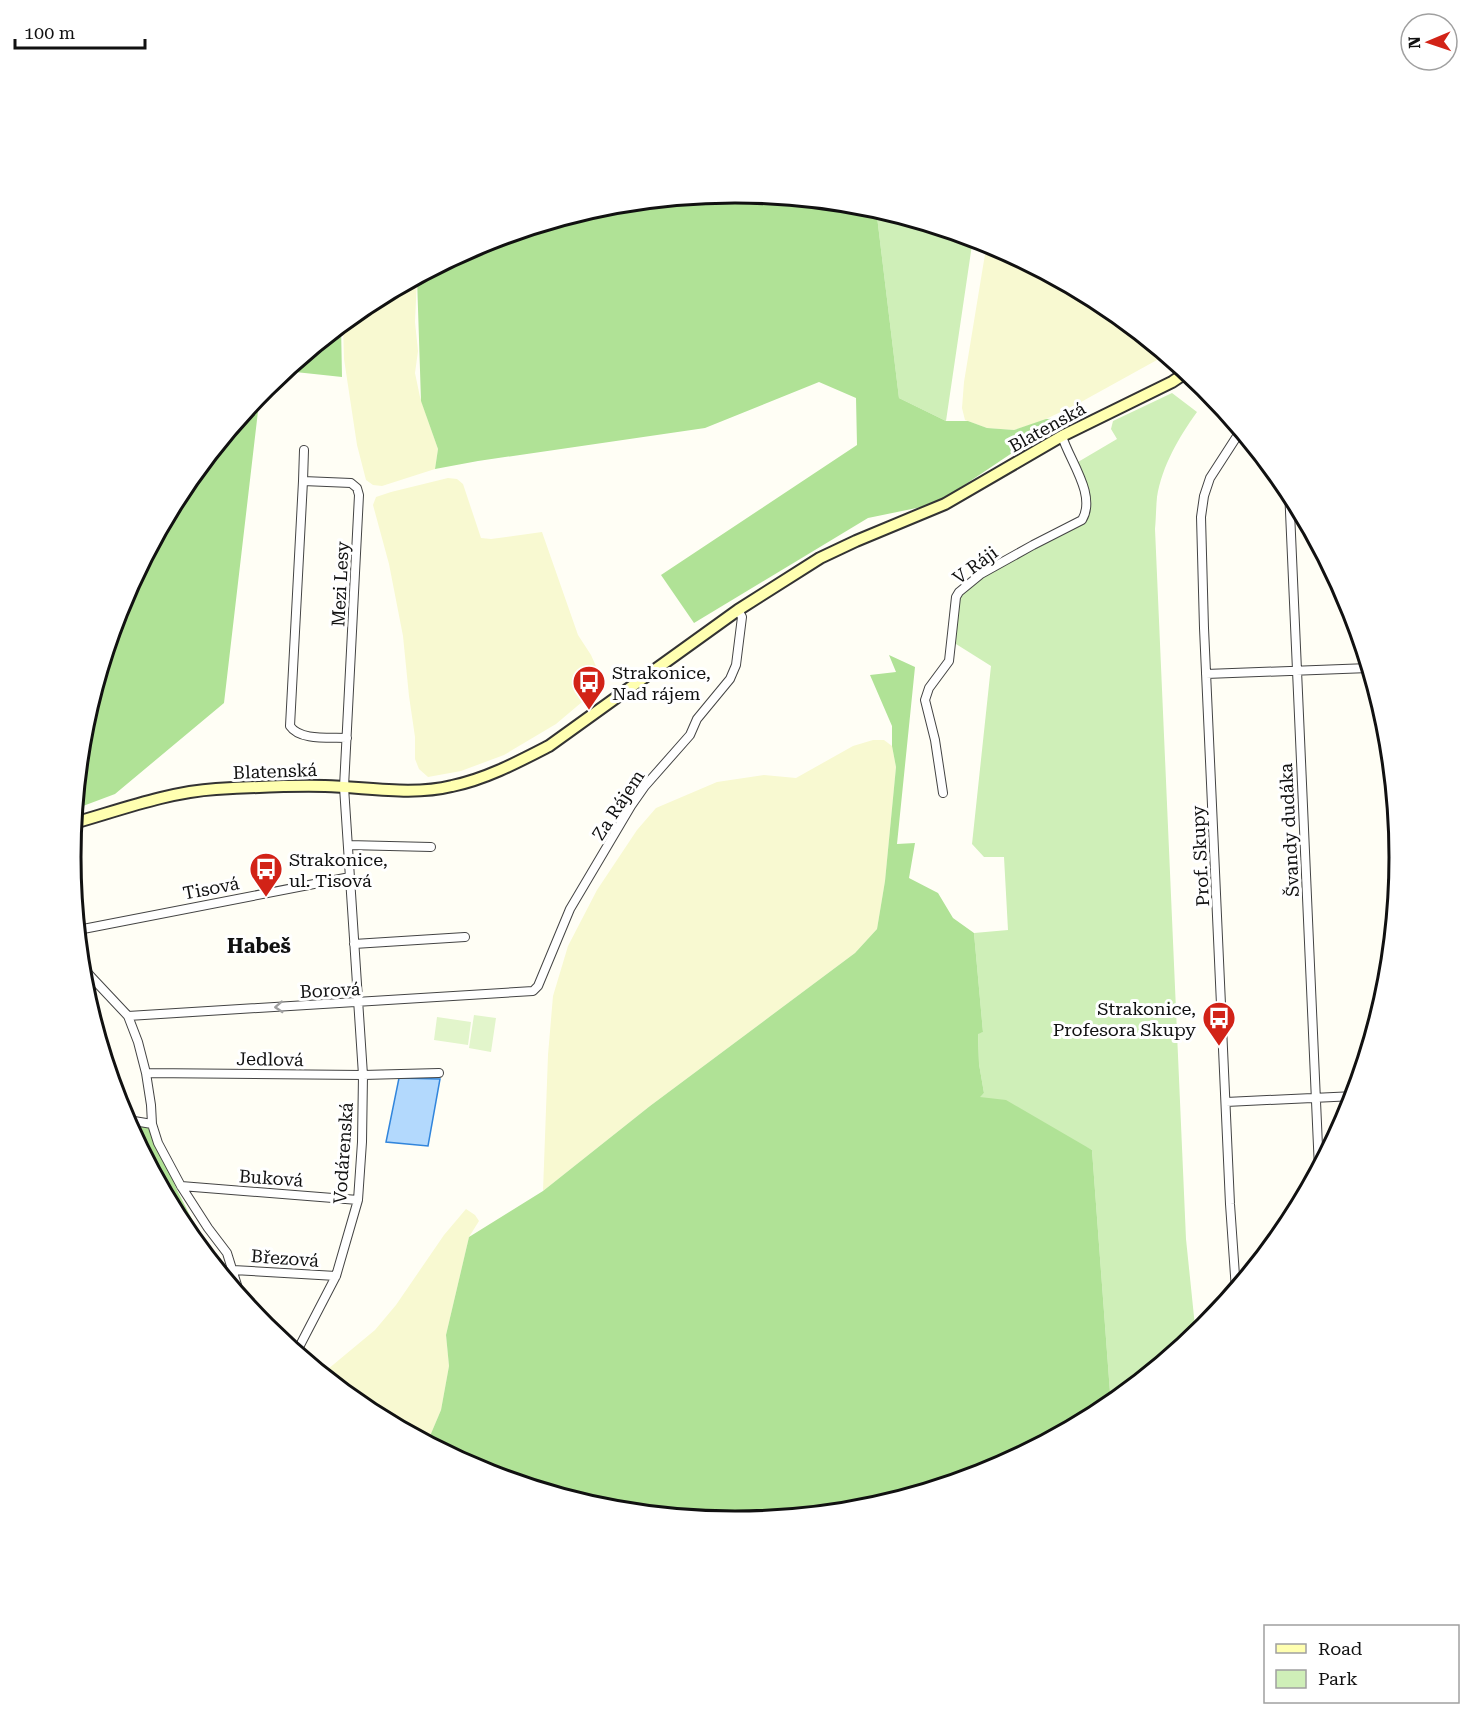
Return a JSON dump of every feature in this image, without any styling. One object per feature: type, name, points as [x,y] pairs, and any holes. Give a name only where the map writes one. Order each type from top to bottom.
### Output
[{"type":"street","name":"Blatenská","points":[[82,821],[169,797],[213,789],[344,787],[413,790],[451,787],[515,764],[549,746],[738,610],[820,558],[945,504],[1062,436],[1179,377]]},
{"type":"street","name":"V Ráji","points":[[943,793],[935,740],[925,700],[929,688],[949,661],[956,597],[964,587],[981,574],[1082,520],[1086,514],[1086,498],[1062,436]]},
{"type":"street","name":"Prof. Skupy","points":[[1235,1280],[1206,674],[1201,517],[1210,478],[1237,437]]},
{"type":"street","points":[[304,450],[290,726],[293,732],[301,735],[346,738]]},
{"type":"street","name":"Mezi Lesy","points":[[303,482],[351,483],[357,488],[359,495],[344,787]]},
{"type":"street","name":"Švandy dudáka","points":[[1290,510],[1318,1155]]},
{"type":"street","name":"Za Rájem","points":[[533,992],[538,987],[570,909],[632,806],[645,786],[690,735],[697,719],[730,679],[736,665],[742,617],[738,610]]},
{"type":"street","points":[[1206,674],[1362,668]]},
{"type":"street","name":"Vodárenská","points":[[300,1346],[336,1276],[358,1200],[363,1075],[344,787]]},
{"type":"street","points":[[348,845],[431,847]]},
{"type":"street","name":"Tisová","points":[[85,929],[350,877]]},
{"type":"street","points":[[354,944],[465,937]]},
{"type":"street","points":[[93,979],[128,1016],[146,1073],[152,1105],[152,1124],[158,1143],[181,1186],[227,1253],[235,1280]]},
{"type":"street","name":"Borová","points":[[128,1016],[533,992]]},
{"type":"street","name":"Jedlová","points":[[146,1073],[363,1075],[439,1073]]},
{"type":"street","points":[[1226,1102],[1344,1096]]},
{"type":"street","points":[[137,1121],[152,1124]]},
{"type":"street","name":"Buková","points":[[181,1186],[358,1200]]},
{"type":"street","name":"Březová","points":[[233,1270],[336,1276]]},
{"type":"green space","points":[[693,204],[778,204],[877,219],[899,398],[946,421],[968,421],[987,428],[1014,430],[1046,419],[1071,418],[1018,449],[936,504],[868,518],[694,623],[661,575],[857,445],[856,398],[819,382],[705,428],[435,469],[438,449],[421,401],[417,286],[446,270],[525,238],[566,225],[608,216]]},
{"type":"green space","points":[[877,219],[905,225],[972,248],[946,421],[899,398]]},
{"type":"green space","points":[[985,253],[1025,270],[1063,291],[1099,313],[1159,359],[1081,402],[1042,421],[1014,430],[987,428],[965,420],[962,408],[964,382]]},
{"type":"green space","points":[[417,286],[415,322],[418,351],[415,373],[420,397],[438,449],[435,469],[382,486],[373,485],[366,480],[357,445],[344,359],[343,334]]},
{"type":"green space","points":[[341,335],[342,377],[297,372]]},
{"type":"green space","points":[[1172,393],[1197,412],[1167,463],[1159,485],[1155,529],[1186,1239],[1195,1323],[1167,1350],[1110,1394],[1092,1150],[979,1097],[984,1093],[979,1064],[978,1033],[983,1032],[974,933],[1008,930],[1004,857],[984,857],[972,844],[991,666],[956,644],[957,593],[966,584],[1084,519],[1090,504],[1073,454],[1078,462],[1117,439],[1111,429],[1113,421]]},
{"type":"green space","points":[[258,410],[224,703],[115,794],[83,806],[94,730],[103,688],[116,647],[148,568],[169,530],[216,459]]},
{"type":"green space","points":[[448,478],[457,479],[463,484],[481,538],[491,539],[542,532],[578,635],[599,673],[595,691],[556,724],[504,755],[461,771],[428,777],[419,769],[415,759],[415,737],[403,636],[389,564],[373,505],[376,497]]},
{"type":"green space","points":[[889,655],[915,667],[897,844],[915,843],[909,878],[938,893],[953,918],[974,933],[983,1032],[978,1034],[979,1064],[984,1093],[980,1097],[1006,1100],[1092,1150],[1110,1394],[1025,1445],[946,1477],[905,1490],[863,1499],[778,1511],[693,1511],[650,1506],[566,1490],[485,1462],[430,1436],[441,1410],[449,1366],[446,1335],[469,1237],[543,1191],[650,1106],[855,953],[877,929],[885,881],[896,767],[892,746],[892,726],[870,675],[896,672]]},
{"type":"green space","points":[[873,740],[884,740],[892,746],[896,767],[885,881],[877,929],[855,953],[650,1106],[543,1191],[548,1055],[553,996],[568,946],[597,890],[637,830],[656,808],[717,782],[764,775],[796,778],[853,746]]},
{"type":"green space","points":[[474,1015],[496,1018],[491,1052],[469,1048]]},
{"type":"green space","points":[[437,1017],[471,1022],[468,1045],[434,1040]]},
{"type":"green space","points":[[137,1121],[150,1127],[177,1190],[197,1230],[169,1185]]},
{"type":"green space","points":[[466,1209],[479,1221],[469,1237],[446,1335],[449,1366],[441,1410],[430,1436],[372,1402],[328,1369],[375,1330],[396,1305],[444,1235]]},
{"type":"water","points":[[399,1078],[440,1079],[428,1146],[386,1142]]},
{"type":"place","name":"Strakonice, Nad rájem","points":[[589,711]]},
{"type":"place","name":"Strakonice, ul. Tisová","points":[[266,898]]},
{"type":"place","name":"Strakonice, Profesora Skupy","points":[[1219,1047]]},
{"type":"district","name":"Habeš","points":[[259,946]]}]
